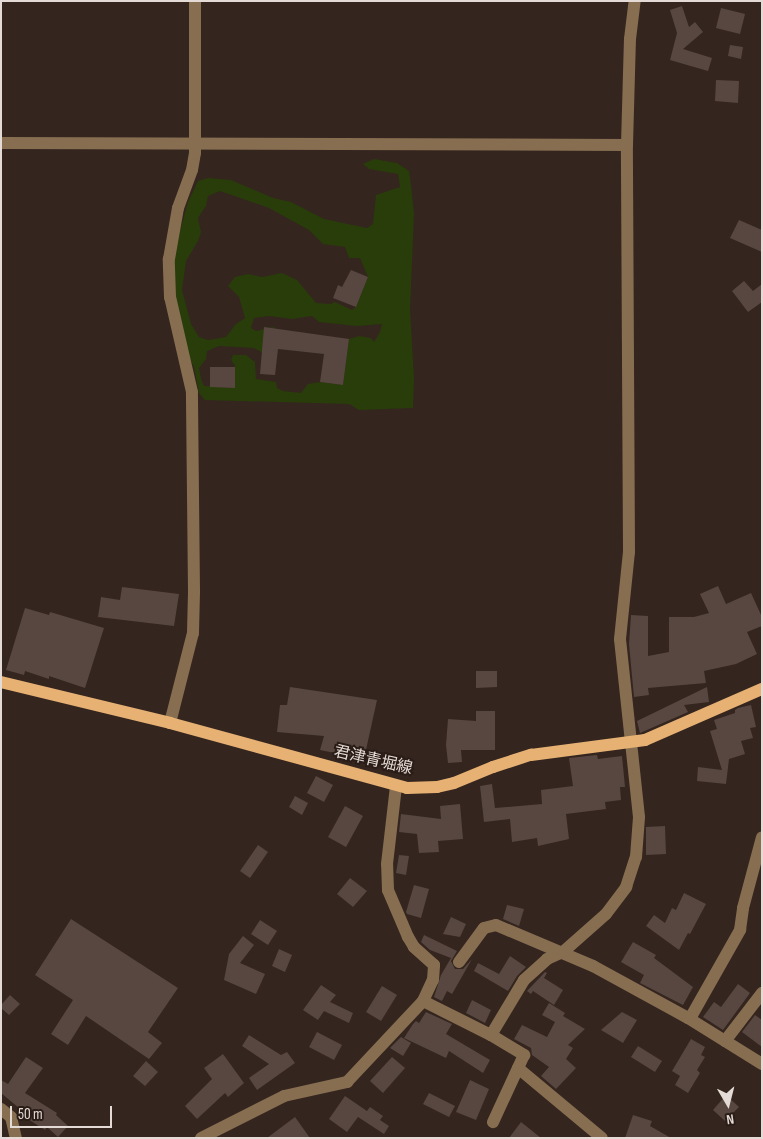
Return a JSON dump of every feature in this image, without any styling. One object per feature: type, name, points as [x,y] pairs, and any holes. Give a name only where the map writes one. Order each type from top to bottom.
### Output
[{"type":"main road","name":"君津青堀線","points":[[1,682],[170,723],[396,786],[437,787],[454,783],[493,767],[531,755],[630,744],[645,740],[762,689]]},
{"type":"street","points":[[170,723],[193,633],[192,392],[170,297],[169,259],[178,208],[192,170],[196,143],[195,1]]},
{"type":"street","points":[[491,1035],[524,980],[547,959],[562,952],[606,914],[626,887],[636,857],[639,817],[620,639],[629,552],[627,145],[630,39],[635,1]]},
{"type":"street","points":[[1,143],[627,145]]},
{"type":"street","points":[[201,1138],[226,1132],[284,1096],[347,1082],[423,1001],[433,980],[434,966],[414,947],[388,890],[387,864],[396,786]]},
{"type":"street","points":[[688,1018],[692,1015],[740,930],[743,908],[762,837]]},
{"type":"street","points":[[459,962],[484,928],[489,925],[496,925],[593,966],[688,1018],[762,1064]]},
{"type":"street","points":[[725,1041],[762,993]]},
{"type":"street","points":[[423,1001],[491,1035],[524,1055],[493,1122]]},
{"type":"street","points":[[518,1068],[602,1138]]},
{"type":"street","points":[[1,1109],[11,1116],[16,1138]]},
{"type":"green space","points":[[374,159],[397,163],[409,171],[414,214],[410,309],[414,379],[413,408],[359,410],[349,404],[205,400],[199,393],[194,367],[188,355],[172,294],[175,257],[180,231],[188,202],[198,181],[208,178],[231,180],[273,198],[291,202],[324,219],[367,228],[373,224],[376,195],[400,187],[398,174],[369,169],[363,164]],"holes":[[[220,191],[269,208],[309,230],[323,244],[345,247],[349,258],[360,258],[368,277],[356,307],[352,310],[335,302],[331,304],[316,303],[297,280],[282,273],[262,277],[248,274],[235,277],[228,286],[239,297],[245,318],[236,324],[226,337],[208,340],[199,337],[191,324],[182,290],[186,261],[198,241],[201,232],[198,218],[206,206],[208,196]],[[269,316],[292,319],[312,316],[319,322],[357,326],[382,324],[374,342],[371,338],[359,336],[349,339],[343,385],[320,382],[308,384],[301,393],[283,391],[277,388],[276,382],[256,379],[255,362],[246,355],[233,355],[231,360],[235,366],[235,388],[204,386],[199,368],[206,359],[207,351],[219,346],[254,348],[263,353],[278,332],[273,327],[256,331],[251,328],[254,318]]]},
{"type":"building","points":[[682,6],[689,27],[695,22],[703,32],[683,49],[712,58],[708,71],[670,60],[677,33],[670,10]]},
{"type":"building","points":[[721,8],[745,14],[740,34],[716,28]]},
{"type":"building","points":[[730,45],[743,47],[741,59],[728,56]]},
{"type":"building","points":[[716,80],[739,81],[738,103],[715,101]]},
{"type":"building","points":[[739,220],[762,230],[762,252],[730,238]]},
{"type":"building","points":[[351,270],[368,277],[356,307],[333,298],[338,285],[342,287]]},
{"type":"building","points":[[744,281],[753,291],[762,284],[762,302],[748,312],[732,291]]},
{"type":"building","points":[[264,327],[349,339],[343,385],[320,382],[324,354],[278,349],[275,375],[260,374]]},
{"type":"building","points":[[210,367],[235,367],[235,388],[210,387]]},
{"type":"building","points":[[718,586],[726,604],[751,593],[762,617],[762,626],[747,632],[757,654],[736,664],[704,671],[706,683],[648,688],[649,695],[634,697],[629,644],[631,615],[648,616],[648,656],[669,652],[669,617],[694,617],[709,613],[700,594]]},
{"type":"building","points":[[122,587],[179,594],[174,626],[98,617],[101,597],[120,600]]},
{"type":"building","points":[[25,608],[49,615],[50,612],[104,628],[85,688],[49,676],[49,679],[25,671],[24,675],[6,670]]},
{"type":"building","points":[[476,671],[497,671],[497,687],[476,688]]},
{"type":"building","points":[[290,687],[377,700],[364,759],[320,750],[324,736],[277,732],[280,705],[287,705]]},
{"type":"building","points":[[707,687],[709,702],[684,705],[688,712],[640,733],[637,721]]},
{"type":"building","points":[[751,705],[756,727],[750,728],[753,738],[741,741],[745,754],[729,759],[726,784],[697,781],[698,767],[722,770],[710,731],[717,729],[714,720],[735,713],[735,710],[738,708]]},
{"type":"building","points":[[476,711],[495,711],[495,750],[461,750],[462,762],[448,763],[446,745],[448,719],[476,721]]},
{"type":"building","points":[[597,755],[598,759],[622,756],[625,787],[620,787],[621,800],[605,802],[606,809],[566,814],[569,839],[538,846],[537,838],[512,842],[510,819],[484,822],[480,786],[492,784],[495,808],[542,804],[541,790],[573,786],[569,758]]},
{"type":"building","points":[[316,776],[333,785],[324,802],[307,793]]},
{"type":"building","points":[[295,796],[308,803],[302,815],[289,807]]},
{"type":"building","points":[[460,804],[463,839],[438,841],[439,852],[419,853],[417,834],[399,832],[401,814],[441,819],[440,806]]},
{"type":"building","points":[[345,806],[363,816],[346,847],[328,837]]},
{"type":"building","points":[[665,826],[666,854],[646,855],[646,827]]},
{"type":"building","points":[[258,845],[268,852],[250,878],[240,871]]},
{"type":"building","points":[[399,855],[409,856],[406,875],[396,873]]},
{"type":"building","points":[[350,878],[367,891],[353,907],[337,894]]},
{"type":"building","points":[[414,885],[429,889],[421,918],[406,912]]},
{"type":"building","points":[[684,893],[706,904],[679,950],[646,926],[654,915],[665,923],[672,908],[676,910]]},
{"type":"building","points":[[507,905],[524,909],[519,926],[503,919]]},
{"type":"building","points":[[451,917],[466,924],[460,937],[443,934]]},
{"type":"building","points":[[71,919],[178,988],[148,1032],[162,1043],[149,1059],[86,1016],[68,1045],[51,1034],[73,1000],[35,975]]},
{"type":"building","points":[[260,920],[277,931],[268,945],[251,934]]},
{"type":"building","points":[[424,935],[457,951],[451,961],[455,969],[463,969],[472,959],[452,994],[447,991],[442,1001],[434,997],[441,975],[451,958],[430,950],[421,942]]},
{"type":"building","points":[[243,936],[254,945],[240,963],[265,974],[256,994],[224,980],[229,954]]},
{"type":"building","points":[[633,942],[656,955],[654,958],[693,987],[683,1005],[640,983],[644,975],[621,962]]},
{"type":"building","points":[[279,949],[292,955],[285,972],[272,966]]},
{"type":"building","points":[[510,956],[526,967],[517,976],[508,991],[474,971],[478,963],[499,974]]},
{"type":"building","points":[[545,972],[547,973],[544,978],[563,990],[554,1005],[533,991],[531,994],[527,991]]},
{"type":"building","points":[[738,984],[750,993],[723,1030],[703,1017],[714,1002],[721,1007]]},
{"type":"building","points":[[321,985],[336,995],[330,1002],[353,1013],[349,1023],[324,1011],[318,1020],[303,1010]]},
{"type":"building","points":[[382,986],[397,995],[381,1021],[366,1012]]},
{"type":"building","points":[[10,995],[20,1004],[9,1015],[1,1008],[1,1005]]},
{"type":"building","points":[[472,1000],[491,1010],[485,1023],[466,1013]]},
{"type":"building","points":[[549,1003],[565,1013],[563,1016],[585,1029],[568,1045],[573,1048],[566,1059],[576,1068],[556,1089],[541,1076],[549,1067],[532,1055],[531,1048],[514,1039],[522,1025],[547,1037],[555,1022],[542,1015]]},
{"type":"building","points":[[426,1012],[452,1024],[446,1034],[490,1060],[483,1073],[449,1051],[446,1058],[404,1038],[413,1024],[416,1021],[419,1023]]},
{"type":"building","points":[[622,1012],[637,1020],[623,1043],[601,1030]]},
{"type":"building","points":[[755,1015],[762,1020],[762,1047],[742,1032]]},
{"type":"building","points":[[317,1032],[342,1045],[334,1060],[309,1047]]},
{"type":"building","points":[[249,1035],[281,1055],[287,1052],[295,1063],[257,1090],[249,1078],[269,1064],[242,1046]]},
{"type":"building","points":[[401,1037],[411,1043],[403,1056],[390,1048]]},
{"type":"building","points":[[691,1039],[705,1047],[701,1055],[705,1057],[697,1070],[700,1073],[688,1093],[675,1085],[680,1076],[672,1071]]},
{"type":"building","points":[[638,1046],[662,1061],[655,1072],[631,1057]]},
{"type":"building","points":[[223,1054],[244,1083],[228,1097],[225,1093],[197,1119],[185,1106],[212,1079],[204,1068]]},
{"type":"building","points":[[26,1057],[43,1068],[25,1093],[57,1113],[56,1115],[68,1126],[58,1137],[47,1127],[45,1130],[17,1112],[19,1108],[1,1093],[1,1080],[8,1084]]},
{"type":"building","points":[[392,1057],[405,1068],[383,1093],[370,1081]]},
{"type":"building","points":[[146,1061],[158,1072],[145,1086],[133,1076]]},
{"type":"building","points":[[470,1080],[489,1089],[476,1120],[456,1112]]},
{"type":"building","points":[[429,1093],[455,1106],[449,1117],[423,1104]]},
{"type":"building","points":[[726,1095],[739,1107],[725,1121],[713,1110]]},
{"type":"building","points":[[345,1096],[367,1111],[370,1107],[383,1116],[380,1120],[389,1126],[384,1134],[358,1117],[347,1132],[329,1119]]},
{"type":"building","points":[[633,1115],[652,1121],[650,1126],[671,1138],[625,1138]]},
{"type":"building","points":[[295,1117],[310,1138],[267,1138]]},
{"type":"building","points":[[521,1122],[541,1138],[509,1138]]}]
